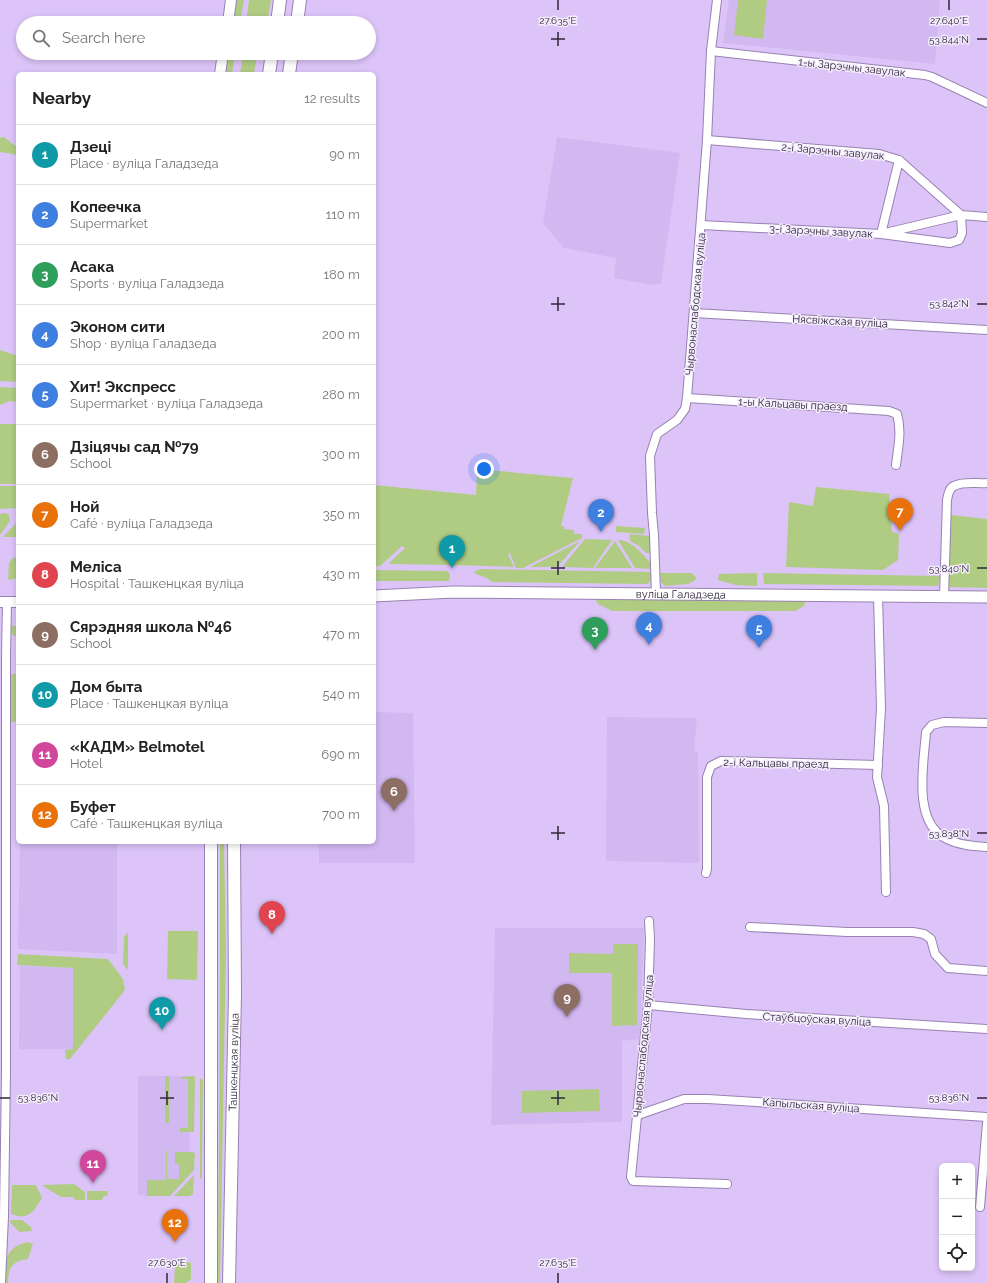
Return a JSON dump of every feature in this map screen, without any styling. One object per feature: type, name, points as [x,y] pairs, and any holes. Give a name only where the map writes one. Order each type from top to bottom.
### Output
[{"type":"main road","points":[[278,16],[280,0]]},
{"type":"main road","points":[[298,16],[300,0]]},
{"type":"main road","points":[[269,72],[271,60]]},
{"type":"main road","points":[[289,72],[291,60]]},
{"type":"main road","name":"вуліца Галадзеда","points":[[376,596],[452,592],[987,597]]},
{"type":"main road","name":"Ташкенцкая вуліца","points":[[211,844],[211,1283]]},
{"type":"main road","name":"Ташкенцкая вуліца","points":[[229,1283],[236,986],[234,844]]},
{"type":"street","points":[[229,16],[231,0]]},
{"type":"street","name":"Чырвонаслабодская вуліца","points":[[656,594],[650,456],[657,434],[677,420],[685,409],[687,398],[707,140],[711,51],[717,0]]},
{"type":"street","name":"1-ы Зарэчны завулак","points":[[711,51],[924,75],[932,77],[987,103]]},
{"type":"street","points":[[220,72],[222,60]]},
{"type":"street","name":"2-і Зарэчны завулак","points":[[707,140],[879,154],[899,160],[961,215]]},
{"type":"street","points":[[899,160],[881,234],[950,243],[959,240],[962,233],[961,215]]},
{"type":"street","name":"3-і Зарэчны завулак","points":[[701,225],[881,234],[961,215],[987,218]]},
{"type":"street","name":"Нясвіжская вуліца","points":[[694,313],[987,330]]},
{"type":"street","name":"1-ы Кальцавы праезд","points":[[687,398],[889,411],[897,414],[900,431],[896,466]]},
{"type":"street","points":[[944,597],[947,500],[950,491],[954,486],[962,484],[987,483]]},
{"type":"street","points":[[878,596],[881,708],[877,777],[884,806],[886,892]]},
{"type":"street","points":[[1,1283],[4,1216],[6,1071],[6,657],[4,602],[16,602]]},
{"type":"street","points":[[987,723],[944,722],[932,726],[926,732],[922,791],[925,808],[933,828],[945,838],[969,846],[987,847]]},
{"type":"street","name":"2-і Кальцавы праезд","points":[[706,873],[707,776],[711,766],[721,761],[878,765]]},
{"type":"street","name":"Чырвонаслабодская вуліца","points":[[649,921],[650,939],[648,1005],[631,1177],[633,1181],[727,1184]]},
{"type":"street","points":[[750,927],[924,934],[931,939],[935,954],[948,968],[987,971]]},
{"type":"street","name":"Стаўбцоўская вуліца","points":[[648,1005],[746,1014],[987,1029]]},
{"type":"street","name":"Капыльская вуліца","points":[[638,1115],[684,1099],[708,1099],[987,1116]]},
{"type":"street","points":[[980,1207],[987,1123]]},
{"type":"shaded area","points":[[729,0],[940,0],[935,64],[723,43]]},
{"type":"shaded area","points":[[557,137],[680,153],[661,283],[653,285],[614,278],[616,258],[564,248],[543,223]]},
{"type":"shaded area","points":[[376,712],[413,713],[415,863],[319,863],[319,844],[376,844]]},
{"type":"shaded area","points":[[607,717],[697,718],[694,751],[698,752],[699,863],[606,861]]},
{"type":"shaded area","points":[[20,844],[117,844],[117,954],[18,949]]},
{"type":"shaded area","points":[[495,928],[644,928],[640,1039],[622,1041],[622,1122],[491,1125]]},
{"type":"shaded area","points":[[20,966],[73,968],[73,1049],[19,1049]]},
{"type":"shaded area","points":[[138,1076],[189,1076],[190,1171],[169,1195],[147,1196],[138,1194]]},
{"type":"green space","points":[[237,0],[244,0],[241,16],[234,16]]},
{"type":"green space","points":[[249,0],[271,0],[268,16],[247,16]]},
{"type":"green space","points":[[738,0],[767,0],[763,39],[734,35]]},
{"type":"green space","points":[[228,60],[234,60],[232,72],[226,72]]},
{"type":"green space","points":[[242,60],[256,60],[254,72],[240,72]]},
{"type":"green space","points":[[4,137],[16,146],[16,155],[0,152],[0,138]]},
{"type":"green space","points":[[0,350],[16,355],[16,382],[0,381]]},
{"type":"green space","points":[[0,387],[16,388],[16,402],[9,401],[0,405]]},
{"type":"green space","points":[[0,424],[16,424],[16,484],[0,484]]},
{"type":"green space","points":[[477,469],[573,478],[561,526],[564,526],[564,529],[574,530],[574,534],[582,534],[582,538],[523,568],[516,568],[510,553],[508,554],[514,567],[388,564],[405,548],[402,546],[380,566],[376,566],[376,485],[476,495]]},
{"type":"green space","points":[[0,486],[16,486],[16,508],[0,509]]},
{"type":"green space","points":[[816,487],[889,494],[892,532],[899,534],[898,560],[883,570],[786,567],[789,502],[813,506]]},
{"type":"green space","points":[[6,513],[9,515],[10,521],[0,535],[0,514]]},
{"type":"green space","points":[[951,515],[987,519],[987,588],[948,587]]},
{"type":"green space","points":[[16,523],[16,537],[3,537]]},
{"type":"green space","points":[[616,526],[645,528],[644,534],[616,532]]},
{"type":"green space","points":[[629,534],[650,536],[650,553],[646,553],[639,546],[630,541]]},
{"type":"green space","points":[[585,539],[612,540],[593,568],[562,567]]},
{"type":"green space","points":[[618,540],[628,542],[636,548],[651,563],[651,569],[635,568]]},
{"type":"green space","points":[[580,541],[557,567],[530,567]]},
{"type":"green space","points":[[615,541],[632,568],[595,568]]},
{"type":"green space","points":[[16,557],[16,578],[8,580],[9,563],[13,558]]},
{"type":"green space","points":[[481,569],[653,572],[650,582],[647,584],[492,582],[473,572]]},
{"type":"green space","points":[[376,570],[447,571],[450,574],[449,581],[376,581]]},
{"type":"green space","points":[[660,573],[692,573],[697,579],[688,584],[665,586],[661,582]]},
{"type":"green space","points":[[757,573],[757,586],[736,585],[718,580],[719,574]]},
{"type":"green space","points":[[763,573],[940,576],[938,586],[764,584]]},
{"type":"green space","points":[[595,599],[806,600],[804,606],[795,611],[612,611],[598,604]]},
{"type":"green space","points":[[11,626],[16,626],[16,636],[14,636],[10,630]]},
{"type":"green space","points":[[9,674],[16,674],[16,722],[10,722]]},
{"type":"green space","points":[[220,844],[224,844],[226,951],[220,1283],[218,1283]]},
{"type":"green space","points":[[168,931],[198,931],[197,979],[167,979]]},
{"type":"green space","points":[[128,932],[128,970],[123,964],[124,937]]},
{"type":"green space","points":[[613,944],[638,944],[637,1025],[612,1026],[612,973],[569,973],[569,953],[613,954]]},
{"type":"green space","points":[[18,954],[108,959],[123,979],[125,990],[70,1059],[66,1059],[65,1050],[73,1049],[73,968],[17,965]]},
{"type":"green space","points":[[168,1076],[169,1122],[165,1123],[165,1077]]},
{"type":"green space","points":[[181,1077],[195,1077],[194,1132],[180,1132],[180,1128],[188,1128],[188,1079],[181,1079]]},
{"type":"green space","points":[[200,1078],[203,1080],[202,1177],[200,1179]]},
{"type":"green space","points":[[599,1089],[600,1111],[522,1113],[522,1091]]},
{"type":"green space","points":[[166,1151],[167,1179],[179,1179],[179,1164],[175,1164],[175,1152],[193,1152],[195,1154],[194,1170],[170,1196],[147,1196],[147,1180],[166,1180]]},
{"type":"green space","points":[[194,1175],[193,1194],[190,1196],[174,1196]]},
{"type":"green space","points":[[74,1184],[85,1192],[85,1200],[75,1200],[73,1197],[61,1197],[43,1186],[43,1185]]},
{"type":"green space","points":[[12,1185],[36,1185],[42,1198],[30,1214],[17,1216],[11,1214]]},
{"type":"green space","points":[[87,1191],[107,1191],[108,1196],[104,1196],[102,1200],[87,1200]]},
{"type":"green space","points":[[10,1220],[22,1220],[31,1227],[32,1231],[19,1232]]},
{"type":"green space","points":[[28,1242],[33,1244],[28,1259],[18,1261],[12,1266],[9,1273],[8,1283],[5,1283],[5,1269],[10,1252],[20,1244]]},
{"type":"green space","points":[[186,1262],[191,1263],[191,1279],[186,1283],[174,1283],[175,1266]]},
{"type":"place","name":"Ной","points":[[900,531]]},
{"type":"place","name":"Копеечка","points":[[601,532]]},
{"type":"place","name":"Дзеці","points":[[452,568]]},
{"type":"place","name":"Эконом сити","points":[[649,645]]},
{"type":"place","name":"Хит! Экспресс","points":[[759,648]]},
{"type":"place","name":"Асака","points":[[595,650]]},
{"type":"place","name":"Дзіцячы сад №79","points":[[394,811]]},
{"type":"place","name":"Меліса","points":[[272,934]]},
{"type":"place","name":"Сярэдняя школа №46","points":[[567,1017]]},
{"type":"place","name":"Дом быта","points":[[162,1030]]},
{"type":"place","name":"«КАДМ» Belmotel","points":[[93,1183]]},
{"type":"place","name":"Буфет","points":[[175,1242]]}]
